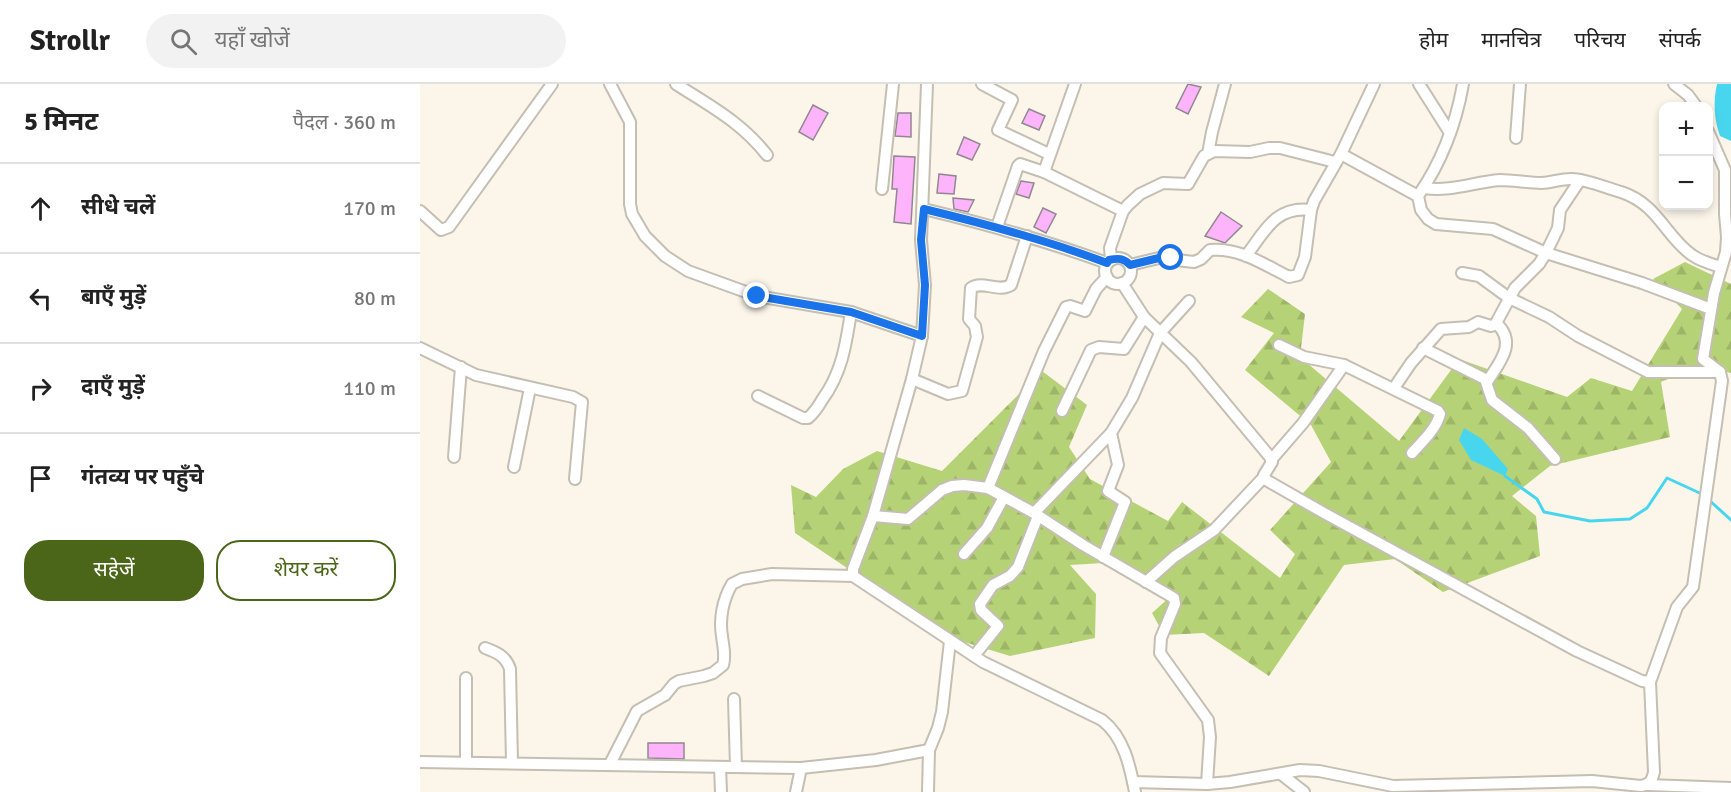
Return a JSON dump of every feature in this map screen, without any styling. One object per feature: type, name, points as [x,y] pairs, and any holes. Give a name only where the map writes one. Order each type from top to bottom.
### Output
[{"type":"street","points":[[420,211],[437,228],[443,230],[449,227],[552,84]]},
{"type":"street","points":[[610,84],[630,122],[632,214],[645,236],[665,256],[688,271],[757,296],[851,312],[922,336]]},
{"type":"street","points":[[675,84],[740,126],[754,138],[767,155]]},
{"type":"street","points":[[882,189],[893,84]]},
{"type":"street","points":[[853,576],[853,568],[873,516],[922,336],[925,285],[921,240],[924,209],[927,84]]},
{"type":"street","points":[[981,84],[1012,100],[998,127],[1001,133],[1049,154]]},
{"type":"street","points":[[1044,172],[1075,84]]},
{"type":"street","points":[[988,488],[1044,351],[1066,307],[1070,306],[1085,311],[1100,284],[1107,277],[1110,248],[1123,211],[1140,194],[1151,188],[1169,182],[1188,184],[1208,154],[1225,84]]},
{"type":"street","points":[[1130,265],[1159,258],[1194,261],[1201,259],[1206,252],[1216,249],[1246,256],[1289,277],[1298,275],[1305,257],[1311,210],[1374,84]]},
{"type":"street","points":[[1419,84],[1450,133]]},
{"type":"street","points":[[1463,84],[1450,133],[1439,160],[1421,192],[1421,210],[1428,219],[1436,224],[1493,229],[1546,253],[1642,283],[1711,309]]},
{"type":"street","points":[[1516,138],[1520,84]]},
{"type":"street","points":[[1674,84],[1693,102]]},
{"type":"street","points":[[1648,785],[1654,772],[1650,682],[1677,607],[1690,592],[1694,580],[1722,381],[1720,372],[1704,360],[1711,309],[1726,252],[1729,229],[1725,214],[1725,170],[1713,142]]},
{"type":"street","points":[[1208,154],[1220,151],[1250,152],[1280,148],[1338,158],[1421,192],[1449,190],[1500,180],[1544,183],[1563,179],[1580,180],[1636,199],[1659,218],[1691,255],[1701,261],[1721,267]]},
{"type":"street","points":[[997,227],[1018,166],[1024,164],[1123,211]]},
{"type":"street","points":[[1394,388],[1423,348],[1442,329],[1466,327],[1478,322],[1491,326],[1496,323],[1515,288],[1539,264],[1546,253],[1558,228],[1560,210],[1580,180]]},
{"type":"street","points":[[924,209],[997,227],[1109,261],[1124,260],[1130,265]]},
{"type":"street","points":[[1246,256],[1279,216],[1288,211],[1311,210]]},
{"type":"street","points":[[912,379],[948,394],[962,391],[977,337],[975,326],[969,319],[971,288],[978,285],[1002,288],[1011,285],[1028,236]]},
{"type":"street","points":[[1107,277],[1113,282],[1122,283],[1130,277],[1130,265]]},
{"type":"street","points":[[1462,273],[1472,273],[1488,281],[1509,298],[1549,317],[1578,336],[1648,372],[1684,370],[1720,372]]},
{"type":"street","points":[[1122,283],[1144,317],[1191,362],[1271,460]]},
{"type":"street","points":[[974,656],[998,626],[981,610],[980,604],[993,585],[1015,572],[1026,550],[1036,515],[1111,433],[1132,398],[1160,333],[1189,301]]},
{"type":"street","points":[[759,396],[803,418],[808,418],[831,388],[838,374],[844,355],[851,312]]},
{"type":"street","points":[[1062,411],[1091,350],[1099,347],[1124,349],[1144,317]]},
{"type":"street","points":[[1487,382],[1506,349],[1505,334],[1496,323]]},
{"type":"street","points":[[1279,345],[1304,357],[1344,365],[1394,388],[1440,414],[1428,435],[1412,453]]},
{"type":"street","points":[[420,348],[476,375],[573,397],[582,402],[575,479]]},
{"type":"street","points":[[1423,348],[1485,379],[1492,400],[1528,428],[1555,459]]},
{"type":"street","points":[[1146,582],[1174,557],[1214,530],[1264,477],[1271,460],[1303,423],[1344,365]]},
{"type":"street","points":[[454,457],[461,368]]},
{"type":"street","points":[[514,467],[530,388]]},
{"type":"street","points":[[1103,557],[1125,502],[1108,491],[1118,465],[1111,433]]},
{"type":"street","points":[[1264,477],[1324,513],[1577,651],[1642,681],[1650,682]]},
{"type":"street","points":[[873,516],[908,519],[936,494],[952,486],[988,488],[1171,596],[1175,600],[1161,638],[1160,653],[1208,720],[1210,737],[1207,784]]},
{"type":"street","points":[[964,554],[987,528],[1004,497]]},
{"type":"street","points":[[610,764],[637,711],[665,695],[679,681],[704,676],[720,669],[723,665],[725,655],[721,633],[721,613],[732,584],[742,579],[772,574],[853,576],[974,656],[1102,720],[1112,728],[1120,740],[1134,787],[1207,784],[1300,770],[1319,771],[1393,786],[1592,781],[1641,786],[1731,788]]},
{"type":"street","points":[[928,792],[929,750],[942,712],[950,641]]},
{"type":"street","points":[[484,648],[499,653],[508,662],[510,669],[512,762]]},
{"type":"street","points":[[466,678],[466,762]]},
{"type":"street","points":[[734,699],[736,767]]},
{"type":"street","points":[[420,762],[801,768],[876,760],[929,750]]},
{"type":"street","points":[[720,767],[721,792]]},
{"type":"street","points":[[796,792],[801,768]]},
{"type":"street","points":[[1281,774],[1304,792]]},
{"type":"green space","points":[[1685,262],[1731,284],[1731,373],[1701,365],[1661,382],[1670,437],[1550,466],[1512,496],[1536,516],[1540,556],[1443,592],[1395,559],[1344,565],[1269,676],[1204,633],[1164,635],[1152,613],[1171,596],[1103,563],[1070,565],[1096,594],[1095,638],[1010,656],[951,638],[795,533],[791,485],[816,497],[843,469],[877,451],[942,471],[1042,371],[1087,405],[1069,447],[1090,479],[1168,521],[1182,502],[1280,578],[1295,554],[1270,530],[1331,462],[1311,425],[1245,370],[1274,333],[1241,317],[1268,289],[1305,314],[1300,357],[1399,441],[1459,359],[1567,397],[1591,378],[1632,391],[1682,309],[1653,279]]},
{"type":"water","points":[[1717,84],[1731,84],[1731,141],[1720,136],[1716,124]]},
{"type":"water","points":[[1464,428],[1482,439],[1508,469],[1505,476],[1471,460],[1459,440]]},
{"type":"building","points":[[1188,84],[1201,87],[1188,114],[1176,108]]},
{"type":"building","points":[[813,105],[828,113],[813,140],[799,132]]},
{"type":"building","points":[[1029,109],[1045,116],[1039,130],[1022,123]]},
{"type":"building","points":[[898,113],[911,113],[911,137],[895,136]]},
{"type":"building","points":[[964,137],[980,144],[972,160],[957,154]]},
{"type":"building","points":[[894,156],[915,157],[911,224],[894,222],[897,189],[892,189]]},
{"type":"building","points":[[939,174],[956,176],[954,194],[937,193]]},
{"type":"building","points":[[1021,181],[1034,183],[1029,198],[1016,194]]},
{"type":"building","points":[[953,198],[974,200],[968,212],[954,209]]},
{"type":"building","points":[[1043,208],[1056,214],[1046,233],[1034,227]]},
{"type":"building","points":[[1221,212],[1242,226],[1225,243],[1205,236]]},
{"type":"building","points":[[648,743],[684,743],[684,759],[648,758]]},
{"type":"waterway","points":[[1505,476],[1537,499],[1544,512],[1590,521],[1630,519],[1647,508],[1667,478],[1704,495]]},
{"type":"waterway","points":[[1709,500],[1731,520]]},
{"type":"route","points":[[757,296],[851,312],[922,336],[925,285],[921,240],[924,209],[997,227],[1107,263],[1117,258],[1130,265],[1159,258],[1171,258]]}]
